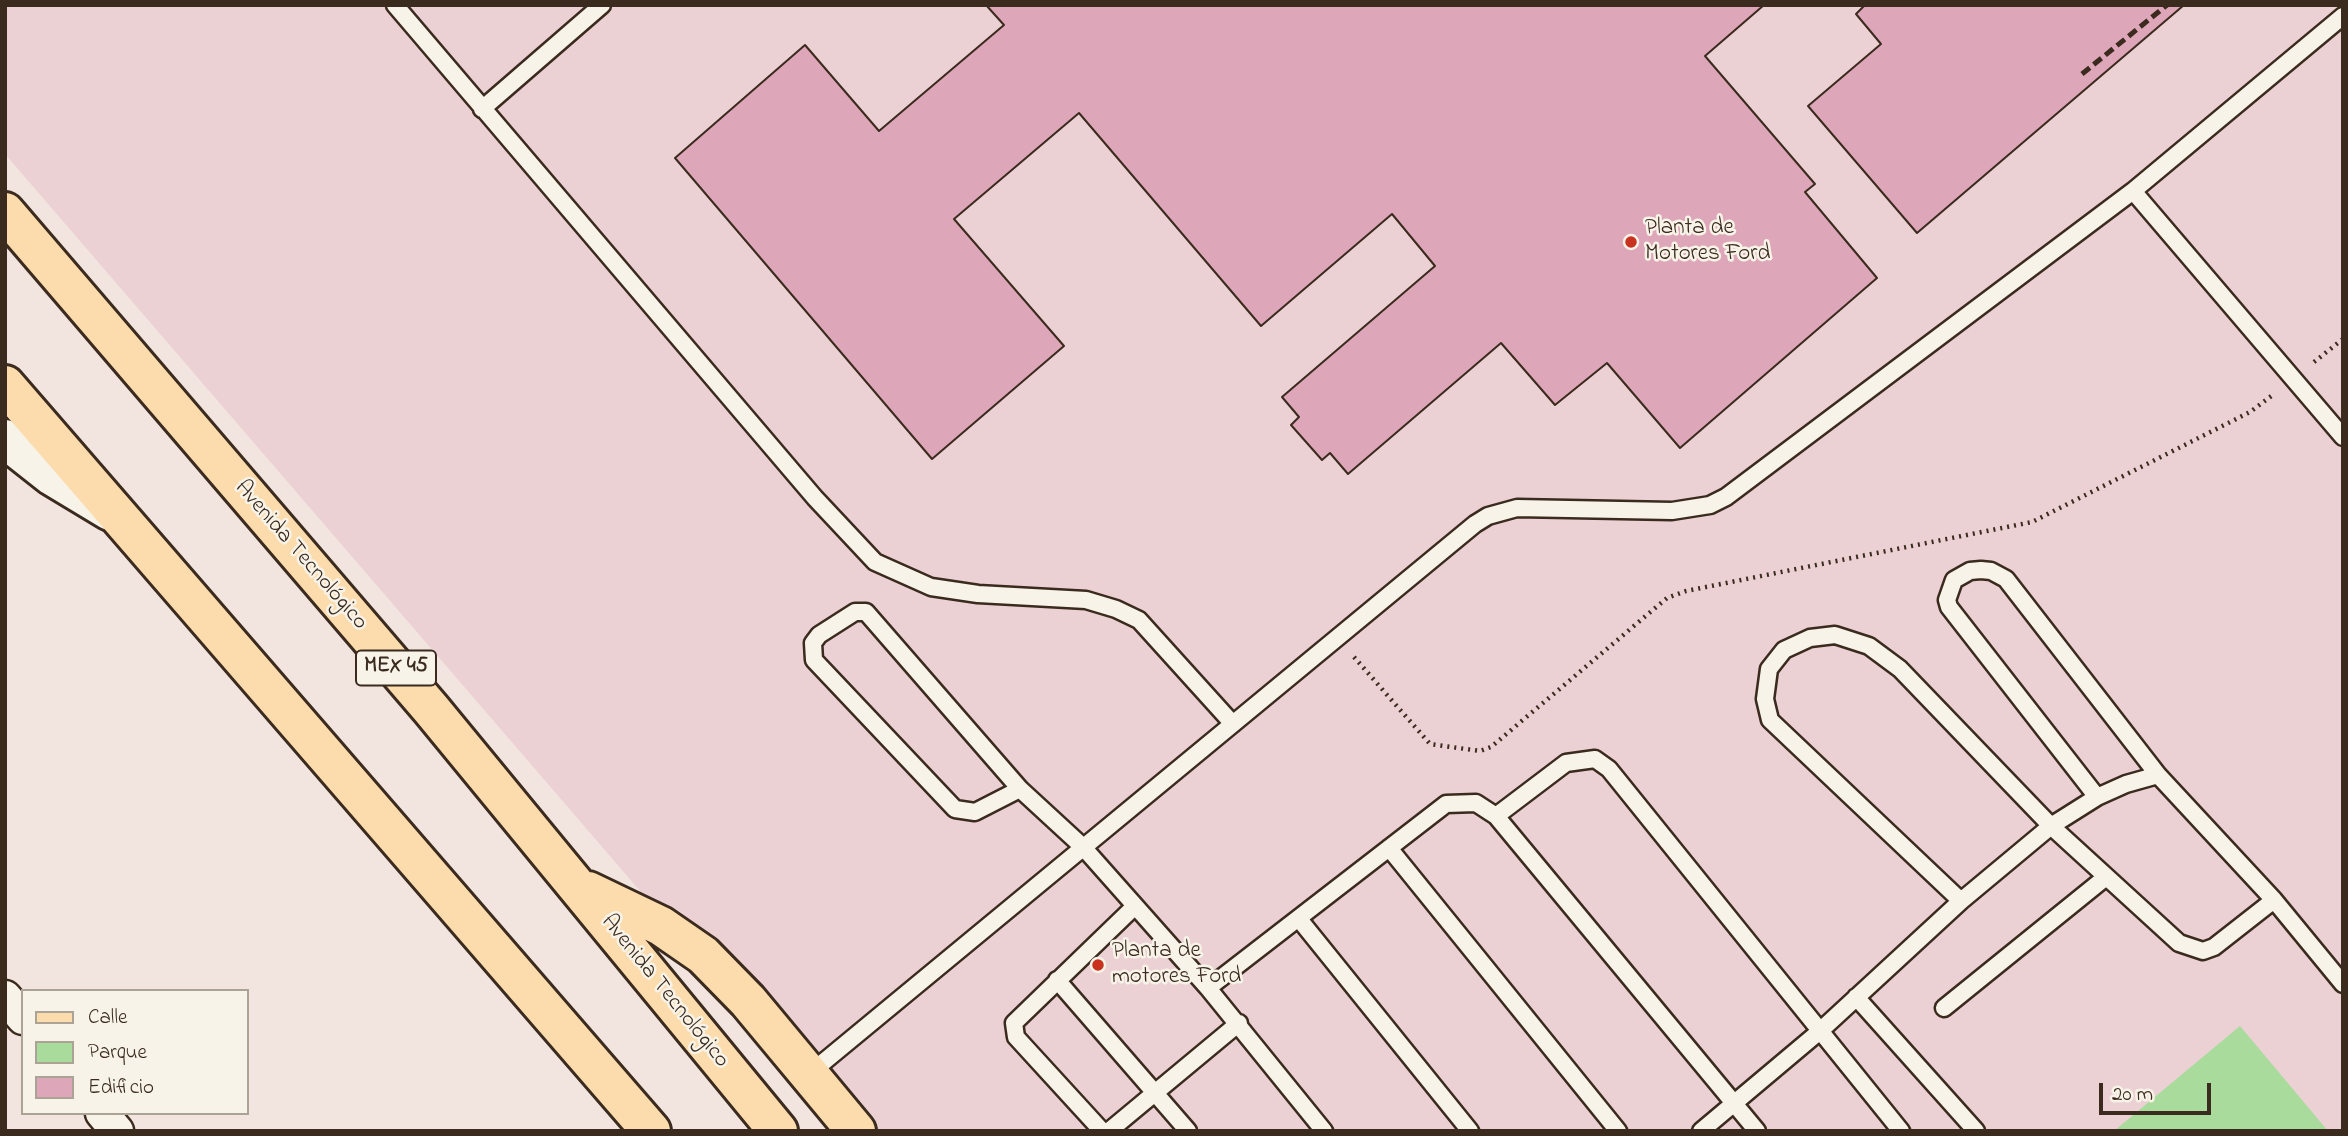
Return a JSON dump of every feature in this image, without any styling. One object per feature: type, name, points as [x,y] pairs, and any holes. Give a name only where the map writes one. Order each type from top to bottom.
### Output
[{"type":"main road","name":"Avenida Tecnológico","points":[[5,212],[431,709],[778,1131]]},
{"type":"main road","points":[[5,385],[651,1131]]},
{"type":"main road","points":[[577,886],[661,926],[703,955],[748,1001],[856,1131]]},
{"type":"street","points":[[5,439],[52,476],[115,513]]},
{"type":"street","points":[[5,997],[21,1016]]},
{"type":"street","points":[[103,1115],[117,1131]]},
{"type":"lane","points":[[395,5],[806,487],[875,562],[931,587],[978,594],[1086,600],[1116,609],[1139,620],[1233,724]]},
{"type":"lane","points":[[482,109],[602,5]]},
{"type":"lane","points":[[809,1074],[1488,516],[1517,509],[1672,511],[1710,505],[1726,497],[2133,191],[2343,16]]},
{"type":"lane","points":[[2133,191],[2343,437]]},
{"type":"lane","points":[[2097,797],[1949,607],[1947,600],[1954,580],[1970,571],[1980,570],[1991,570],[2006,579],[2158,775],[2274,900],[2343,984]]},
{"type":"lane","points":[[1020,789],[975,812],[955,809],[814,660],[813,643],[819,635],[855,611],[866,612],[1020,789],[1083,848],[1239,1023],[1324,1131]]},
{"type":"lane","points":[[1961,901],[1770,720],[1765,699],[1769,669],[1784,650],[1810,638],[1835,635],[1869,646],[1900,669],[2051,826],[2179,943],[2192,949],[2214,947],[2274,900]]},
{"type":"lane","points":[[1496,816],[1566,763],[1595,759],[1609,769],[1901,1131]]},
{"type":"lane","points":[[1701,1131],[1820,1031],[1961,901],[2051,826],[2097,797],[2126,784],[2158,775]]},
{"type":"lane","points":[[1208,988],[1446,804],[1476,803],[1496,816],[1757,1131]]},
{"type":"lane","points":[[1390,848],[1618,1131]]},
{"type":"lane","points":[[1944,1008],[2106,877]]},
{"type":"lane","points":[[1102,1131],[1016,1037],[1014,1023],[1135,906]]},
{"type":"lane","points":[[1298,919],[1470,1131]]},
{"type":"lane","points":[[1057,980],[1188,1131]]},
{"type":"lane","points":[[1856,997],[1976,1131]]},
{"type":"lane","points":[[1109,1131],[1239,1023]]},
{"type":"path","points":[[1337,638],[1424,739],[1439,747],[1480,751],[1502,741],[1667,598],[1686,591],[2032,522],[2250,412],[2343,338]]},
{"type":"shaded area","points":[[5,5],[2343,5],[2343,1131],[847,1131],[5,154]]},
{"type":"green space","points":[[2240,1026],[2328,1131],[2114,1131]]},
{"type":"building","name":"Planta de Motores Ford","points":[[986,5],[1764,5],[1705,56],[1815,184],[1805,192],[1877,278],[1680,448],[1607,363],[1555,405],[1501,343],[1348,474],[1330,453],[1322,460],[1291,425],[1299,417],[1282,397],[1435,266],[1392,214],[1261,326],[1079,113],[954,219],[1064,346],[932,459],[675,158],[805,45],[879,131],[1004,25]]},
{"type":"building","points":[[1865,5],[2184,5],[1917,233],[1808,106],[1881,44],[1856,14]]},
{"type":"railway","points":[[2082,74],[2167,5]]},
{"type":"place","name":"Planta de Motores Ford","points":[[1631,242]]},
{"type":"place","name":"Planta de motores Ford","points":[[1098,965]]}]
